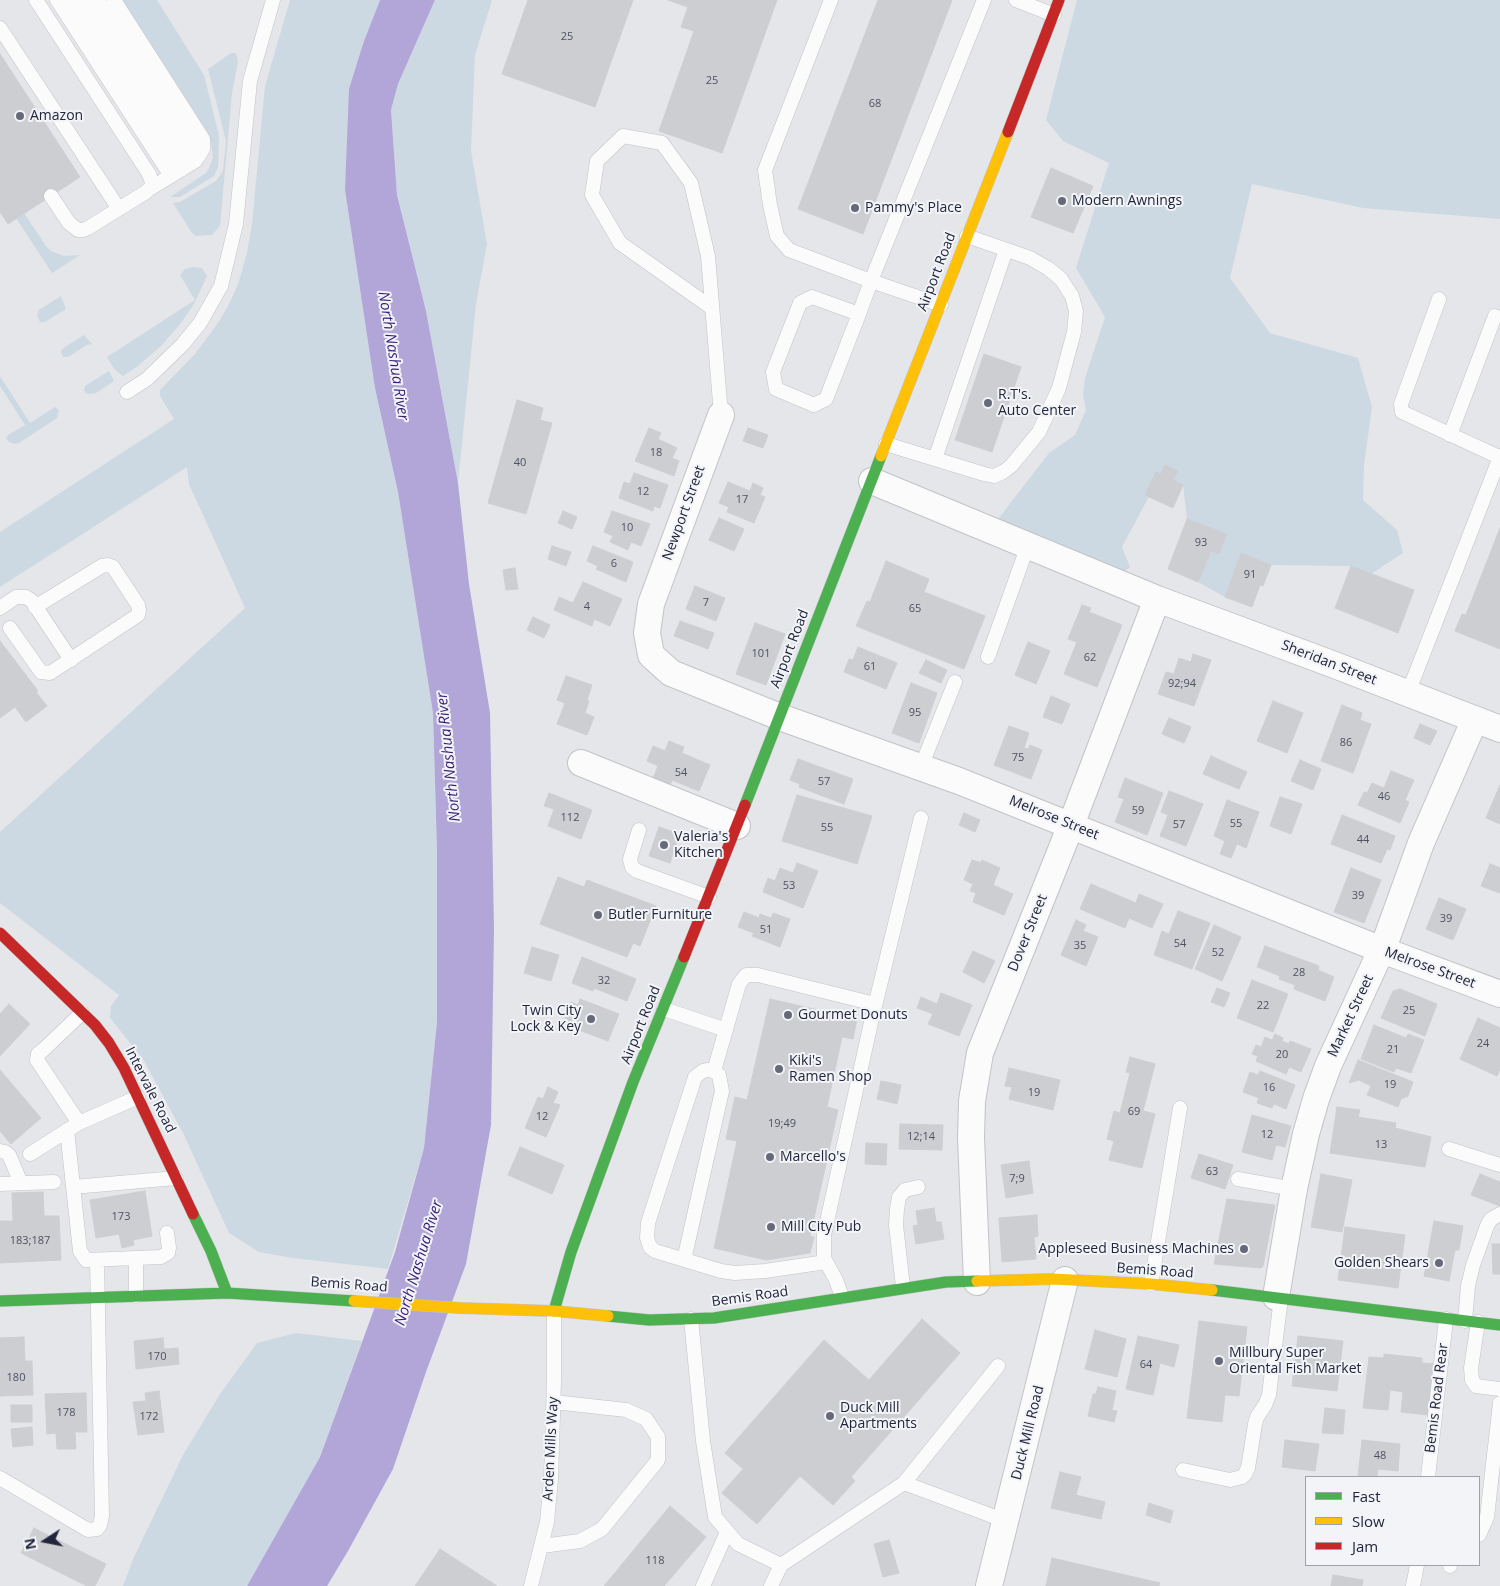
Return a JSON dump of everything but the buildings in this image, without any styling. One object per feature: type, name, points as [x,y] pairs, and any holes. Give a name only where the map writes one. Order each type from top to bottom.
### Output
[{"type":"main road","name":"Airport Road","points":[[554,1311],[574,1243],[633,1082],[709,897],[1060,0]]},
{"type":"main road","name":"Intervale Road","points":[[0,933],[94,1025],[109,1044],[138,1096],[211,1251],[227,1293]]},
{"type":"main road","name":"Bemis Road","points":[[0,1302],[227,1293],[460,1308],[554,1311],[650,1320],[723,1316],[903,1287],[946,1282],[1065,1280],[1150,1284],[1278,1297],[1500,1326]]},
{"type":"street","name":"Newport Street","points":[[650,612],[651,604],[721,415]]},
{"type":"street","name":"Sheridan Street","points":[[872,481],[1158,599],[1500,729]]},
{"type":"street","name":"Dover Street","points":[[977,1282],[971,1138],[972,1101],[980,1053],[1158,599]]},
{"type":"street","name":"Melrose Street","points":[[650,612],[647,633],[651,655],[671,673],[780,717],[921,767],[1071,825],[1382,950],[1500,991]]},
{"type":"street","name":"Market Street","points":[[1278,1297],[1294,1189],[1316,1099],[1328,1066],[1382,950],[1421,843],[1475,719]]},
{"type":"street","points":[[581,763],[737,826]]},
{"type":"street","name":"Duck Mill Road","points":[[990,1586],[1065,1280]]},
{"type":"lane","points":[[36,0],[148,174],[152,181],[151,188]]},
{"type":"lane","points":[[57,0],[186,167]]},
{"type":"lane","points":[[71,0],[186,167]]},
{"type":"lane","points":[[84,0],[186,167]]},
{"type":"lane","points":[[98,0],[186,167]]},
{"type":"lane","points":[[51,196],[69,224],[78,230],[88,228],[186,167],[203,149],[203,139],[114,0]]},
{"type":"lane","points":[[127,392],[147,379],[183,344],[200,323],[221,286],[236,224],[250,81],[273,0]]},
{"type":"lane","points":[[831,0],[765,170],[777,236],[789,250],[940,305]]},
{"type":"lane","points":[[859,314],[812,297],[800,303],[773,372],[776,389],[814,405],[826,399],[859,314],[871,281],[984,0]]},
{"type":"lane","points":[[1016,0],[1054,15]]},
{"type":"lane","points":[[0,28],[119,209]]},
{"type":"lane","points":[[712,308],[620,243],[592,195],[597,161],[623,136],[662,143],[691,183],[708,256],[721,415]]},
{"type":"lane","points":[[886,444],[994,476],[1011,466],[1039,432],[1059,388],[1074,332],[1076,312],[1072,296],[1061,279],[1030,258],[967,236]]},
{"type":"lane","points":[[935,459],[1006,250]]},
{"type":"lane","points":[[1408,693],[1500,457],[1405,414],[1401,409],[1401,404],[1439,299]]},
{"type":"lane","points":[[1450,435],[1496,316]]},
{"type":"lane","points":[[988,657],[1028,545]]},
{"type":"lane","points":[[10,628],[41,672],[50,673],[138,615],[139,610],[138,605],[113,567],[108,564],[35,606]]},
{"type":"lane","points":[[0,608],[16,597],[21,596],[32,601],[71,660]]},
{"type":"lane","points":[[921,767],[955,682]]},
{"type":"lane","points":[[842,1297],[836,1280],[826,1262],[823,1250],[824,1235],[875,1004],[922,818]]},
{"type":"lane","points":[[639,830],[630,859],[632,868],[709,897]]},
{"type":"lane","points":[[714,1071],[739,984],[742,978],[750,974],[875,1004]]},
{"type":"lane","points":[[664,1009],[726,1030]]},
{"type":"lane","points":[[82,1013],[38,1054],[37,1060],[73,1126],[73,1186],[80,1251],[86,1260],[161,1257],[168,1253],[167,1233]]},
{"type":"lane","points":[[684,1260],[722,1091],[719,1075],[714,1071],[703,1071],[695,1078],[648,1223],[647,1238],[650,1247],[655,1251],[721,1272],[765,1271],[826,1262]]},
{"type":"lane","points":[[30,1154],[73,1126],[138,1096]]},
{"type":"lane","points":[[1150,1284],[1180,1108]]},
{"type":"lane","points":[[1449,1149],[1500,1164]]},
{"type":"lane","points":[[0,1151],[9,1155],[21,1184]]},
{"type":"lane","points":[[73,1186],[176,1178]]},
{"type":"lane","points":[[1238,1179],[1294,1189]]},
{"type":"lane","points":[[0,1184],[54,1182]]},
{"type":"lane","points":[[903,1287],[896,1225],[897,1209],[899,1197],[905,1190],[918,1188]]},
{"type":"lane","points":[[1500,1214],[1491,1219],[1487,1226],[1469,1277],[1472,1380],[1476,1386],[1500,1390]]},
{"type":"lane","points":[[136,1258],[136,1296]]},
{"type":"lane","points":[[0,1478],[88,1530],[97,1529],[100,1525],[102,1516],[97,1260]]},
{"type":"lane","points":[[1183,1470],[1230,1480],[1246,1474],[1257,1417],[1266,1405],[1269,1395],[1278,1297]]},
{"type":"lane","name":"Arden Mills Way","points":[[531,1586],[548,1522],[554,1402],[554,1311]]},
{"type":"lane","points":[[691,1318],[702,1441],[715,1517],[738,1544],[781,1565]]},
{"type":"lane","name":"Bemis Road Rear","points":[[1428,1476],[1446,1319]]},
{"type":"lane","points":[[771,1586],[781,1565],[904,1483],[998,1366]]},
{"type":"lane","points":[[542,1546],[580,1541],[602,1530],[658,1460],[658,1437],[646,1419],[626,1410],[554,1402]]},
{"type":"lane","points":[[1480,1532],[1487,1517],[1500,1403]]},
{"type":"lane","points":[[904,1483],[1006,1521]]},
{"type":"lane","points":[[703,1586],[727,1532]]},
{"type":"lane","points":[[1413,1586],[1417,1566]]},
{"type":"shaded area","points":[[120,0],[157,0],[204,75],[219,136],[218,167],[214,176],[180,197],[170,197],[206,173],[209,168],[213,157],[211,142]]},
{"type":"shaded area","points":[[290,0],[380,0],[364,41],[345,190],[375,388],[398,492],[433,713],[437,851],[437,1022],[424,1148],[388,1269],[293,1258],[259,1252],[229,1233],[183,1133],[143,1059],[110,1018],[111,1006],[119,995],[0,903],[0,832],[245,608],[189,484],[187,467],[0,587],[0,532],[174,419],[160,396],[160,390],[195,354],[220,320],[238,284],[247,253],[252,224],[265,86]]},
{"type":"shaded area","points":[[435,0],[492,0],[475,55],[471,151],[487,244],[476,304],[458,483],[426,311],[397,195],[391,110],[398,84]]},
{"type":"shaded area","points":[[1077,0],[1500,0],[1500,219],[1363,208],[1252,184],[1230,278],[1270,333],[1358,358],[1372,407],[1364,465],[1363,500],[1397,530],[1403,553],[1371,574],[1351,566],[1271,565],[1241,553],[1225,597],[1198,582],[1211,551],[1219,554],[1227,535],[1187,519],[1183,485],[1173,480],[1177,471],[1161,474],[1122,547],[1130,567],[1113,580],[996,532],[999,518],[1049,453],[1075,435],[1086,410],[1083,395],[1085,378],[1105,317],[1076,268],[1109,163],[1063,141],[1046,120]]},
{"type":"shaded area","points":[[231,53],[235,53],[238,62],[232,93],[220,226],[212,235],[196,236],[192,233],[173,203],[180,202],[216,181],[223,171],[226,141],[208,69]]},
{"type":"shaded area","points":[[24,213],[51,251],[64,256],[80,255],[52,273],[16,218]]},
{"type":"shaded area","points":[[202,268],[207,276],[194,304],[181,323],[161,346],[123,376],[114,369],[107,357],[195,300],[180,275],[185,269]]},
{"type":"shaded area","points":[[61,296],[66,309],[45,322],[40,322],[37,315],[39,310]]},
{"type":"shaded area","points":[[84,335],[92,344],[87,345],[68,357],[63,357],[62,349]]},
{"type":"shaded area","points":[[109,371],[114,381],[96,393],[86,393],[84,390],[85,386]]},
{"type":"shaded area","points":[[0,376],[30,423],[55,407],[59,410],[57,418],[19,443],[9,442],[6,438],[8,435],[25,425],[0,386]]},
{"type":"shaded area","points":[[296,1333],[362,1341],[320,1457],[247,1586],[123,1586],[134,1557],[183,1455],[220,1394],[257,1343]]},
{"type":"water","name":"North Nashua River","points":[[380,0],[435,0],[398,84],[391,110],[397,195],[426,311],[458,483],[469,584],[490,713],[494,929],[491,1125],[466,1264],[393,1469],[327,1586],[247,1586],[320,1457],[395,1252],[424,1148],[437,1022],[437,851],[433,713],[398,492],[375,388],[345,190],[349,89],[364,41]]},
{"type":"traffic: fast","points":[[745,805],[881,456]]},
{"type":"traffic: fast","points":[[554,1311],[571,1252],[633,1082],[684,957]]},
{"type":"traffic: fast","points":[[193,1214],[211,1251],[227,1293]]},
{"type":"traffic: fast","points":[[608,1316],[649,1320],[714,1318],[946,1282],[977,1281]]},
{"type":"traffic: fast","points":[[1212,1290],[1500,1325]]},
{"type":"traffic: fast","points":[[0,1301],[227,1293],[354,1301]]},
{"type":"traffic: slow","points":[[881,456],[1008,132]]},
{"type":"traffic: slow","points":[[977,1281],[1053,1279],[1151,1284],[1212,1290]]},
{"type":"traffic: slow","points":[[354,1301],[460,1308],[554,1311],[608,1316]]},
{"type":"traffic: jam","points":[[1008,132],[1059,0]]},
{"type":"traffic: jam","points":[[684,957],[745,805]]},
{"type":"traffic: jam","points":[[0,933],[95,1025],[109,1043],[124,1068],[193,1214]]},
{"type":"place","name":"Amazon","points":[[20,116]]},
{"type":"place","name":"Modern Awnings","points":[[1062,201]]},
{"type":"place","name":"Pammy's Place","points":[[855,208]]},
{"type":"place","name":"R.T's. Auto Center","points":[[988,403]]},
{"type":"place","name":"Valeria's Kitchen","points":[[664,845]]},
{"type":"place","name":"Butler Furniture","points":[[598,915]]},
{"type":"place","name":"Gourmet Donuts","points":[[788,1015]]},
{"type":"place","name":"Twin City Lock & Key","points":[[591,1019]]},
{"type":"place","name":"Kiki's Ramen Shop","points":[[779,1069]]},
{"type":"place","name":"Marcello's","points":[[770,1157]]},
{"type":"place","name":"Mill City Pub","points":[[771,1227]]},
{"type":"place","name":"Appleseed Business Machines","points":[[1244,1249]]},
{"type":"place","name":"Golden Shears","points":[[1439,1263]]},
{"type":"place","name":"Millbury Super Oriental Fish Market","points":[[1219,1361]]},
{"type":"place","name":"Duck Mill Apartments","points":[[830,1416]]}]
